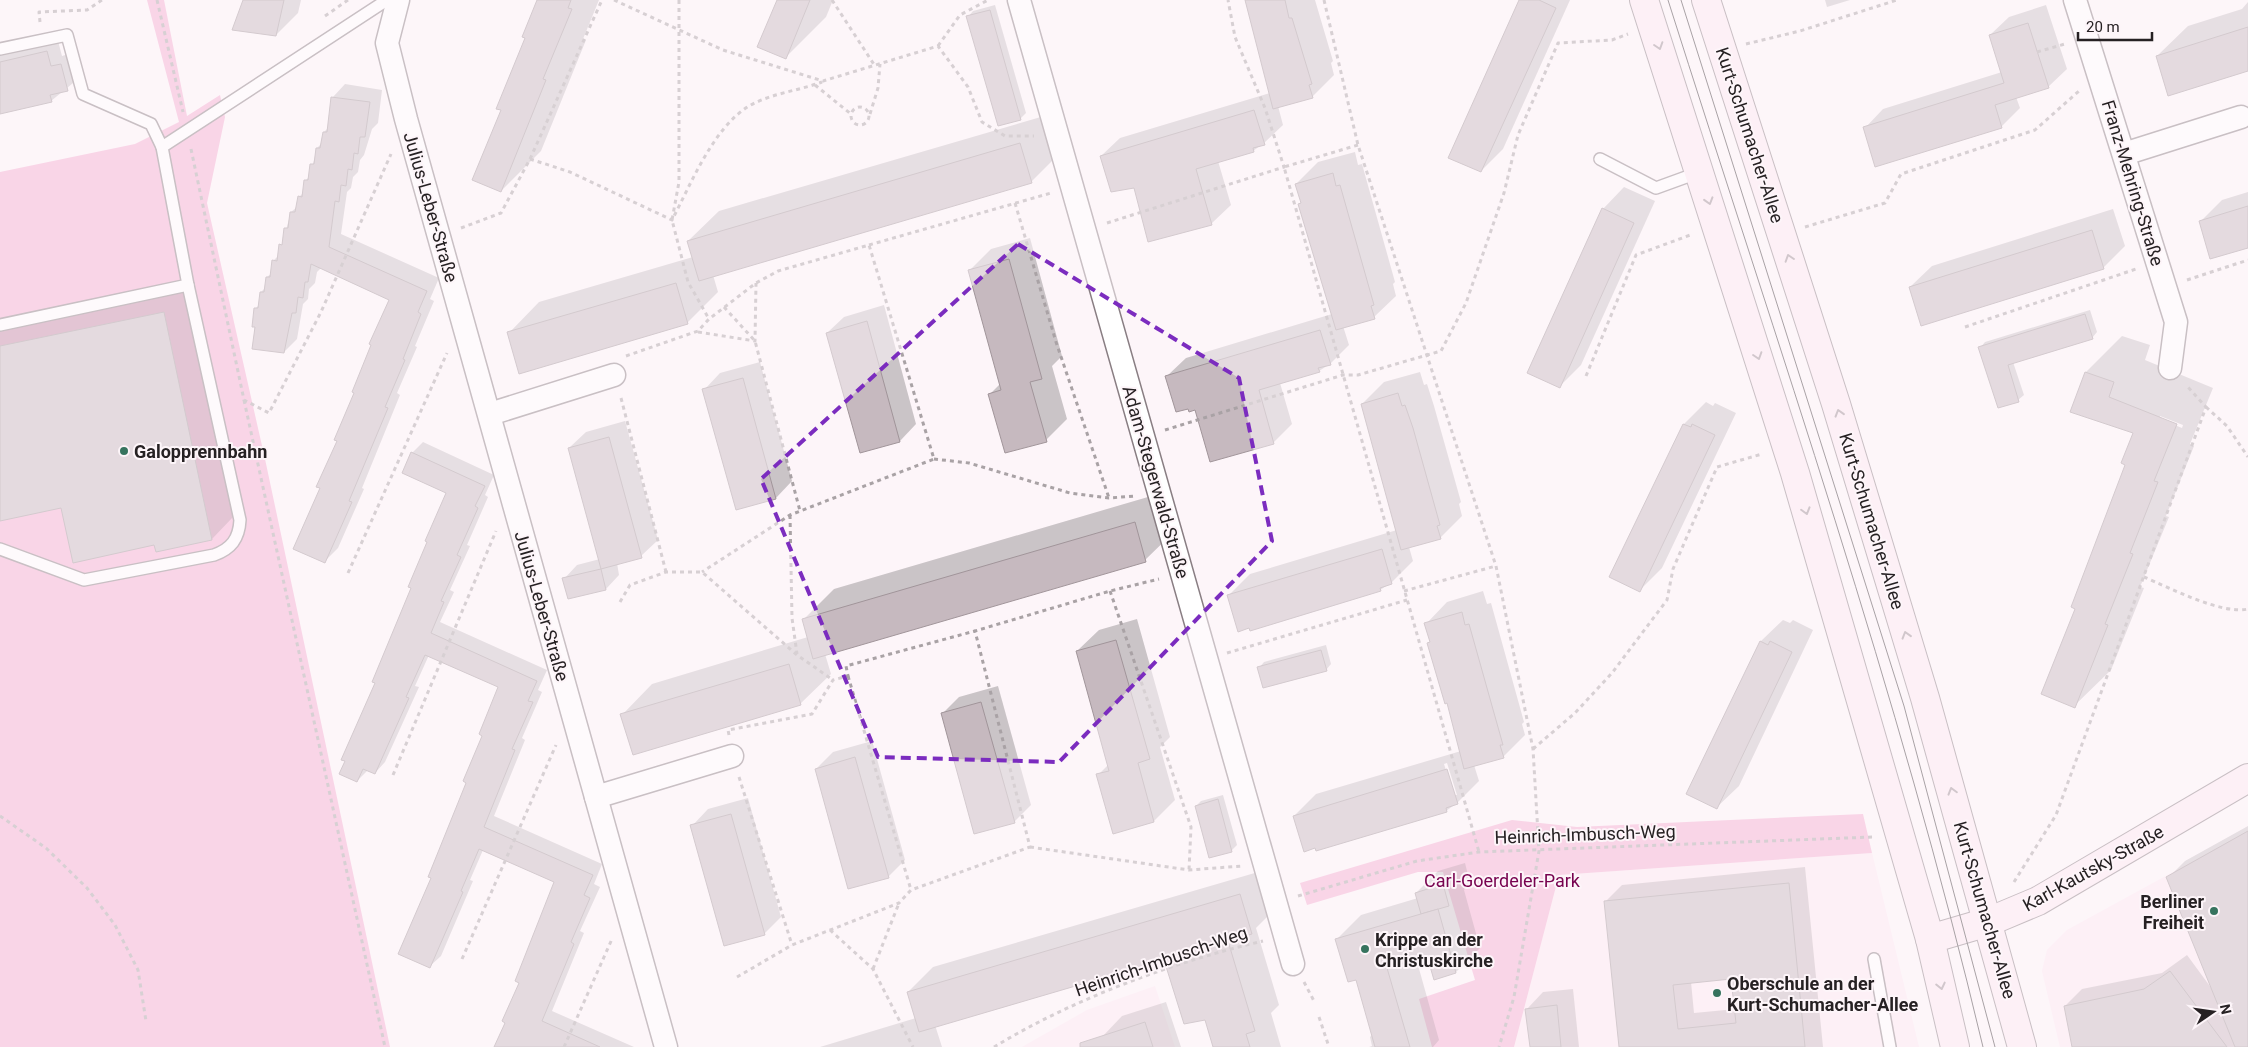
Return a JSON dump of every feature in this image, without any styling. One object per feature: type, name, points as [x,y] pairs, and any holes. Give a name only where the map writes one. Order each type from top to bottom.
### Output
[{"type":"street","name":"Julius-Leber-Straße","points":[[398,0],[387,43],[406,119],[666,1047]]},
{"type":"street","name":"Adam-Stegerwald-Straße","points":[[1019,0],[1293,964]]},
{"type":"street","points":[[1644,0],[1787,447],[1930,938],[1955,1047]]},
{"type":"street","name":"Kurt-Schumacher-Allee","points":[[1706,0],[1782,234],[1925,698],[2022,1047]]},
{"type":"street","name":"Franz-Mehring-Straße","points":[[2075,0],[2176,322],[2170,368]]},
{"type":"street","points":[[2124,154],[2240,117]]},
{"type":"street","points":[[490,414],[614,374]]},
{"type":"street","points":[[596,797],[732,756]]},
{"type":"street","name":"Karl-Kautsky-Straße","points":[[1930,938],[1988,922],[2038,901],[2248,778]]},
{"type":"lane","points":[[162,147],[387,0]]},
{"type":"lane","points":[[0,49],[67,35],[83,94],[151,124],[162,147],[188,285],[240,520],[240,532],[227,550],[214,555],[84,580],[0,549]]},
{"type":"lane","points":[[1600,160],[1656,188],[1700,172]]},
{"type":"lane","points":[[0,325],[188,285]]},
{"type":"lane","points":[[1874,959],[1890,1047]]},
{"type":"path","points":[[43,40],[39,12],[86,10],[102,0]]},
{"type":"path","points":[[157,0],[182,112]]},
{"type":"path","points":[[439,236],[501,213],[530,159],[602,0]]},
{"type":"path","points":[[614,0],[723,50],[823,81]]},
{"type":"path","points":[[679,0],[679,182],[672,220],[688,282],[708,319]]},
{"type":"path","points":[[832,0],[875,66]]},
{"type":"path","points":[[672,220],[700,166],[724,128],[748,107],[774,95],[938,46],[960,15],[988,0]]},
{"type":"path","points":[[1228,0],[1235,37],[1265,108],[1284,167],[1479,852]]},
{"type":"path","points":[[1324,0],[1358,145],[1496,566],[1533,749],[1539,851],[1514,997],[1499,1047]]},
{"type":"path","points":[[1723,50],[1800,32],[1897,0]]},
{"type":"path","points":[[1143,437],[1343,375],[1358,375],[1441,351],[1466,303],[1504,193],[1518,135],[1558,43],[1612,40],[1653,26]]},
{"type":"path","points":[[938,46],[968,87],[982,122],[1005,136],[1058,137]]},
{"type":"path","points":[[870,114],[867,109],[854,108],[851,114],[852,121],[860,126],[868,122],[878,88],[880,64]]},
{"type":"path","points":[[1782,234],[1885,203],[1901,174],[2035,130],[2099,74]]},
{"type":"path","points":[[815,84],[851,114]]},
{"type":"path","points":[[244,400],[269,413],[321,312],[406,119]]},
{"type":"path","points":[[187,130],[385,1047]]},
{"type":"path","points":[[1085,230],[1358,145]]},
{"type":"path","points":[[530,159],[570,172],[672,220]]},
{"type":"path","points":[[698,332],[708,319],[756,283],[778,271],[1072,187]]},
{"type":"path","points":[[1015,203],[1056,342],[1109,498]]},
{"type":"path","points":[[1586,376],[1636,255],[1717,225]]},
{"type":"path","points":[[869,245],[934,459]]},
{"type":"path","points":[[2165,286],[2248,260]]},
{"type":"path","points":[[1965,327],[2158,262]]},
{"type":"path","points":[[756,283],[755,341],[800,511]]},
{"type":"path","points":[[724,307],[755,341]]},
{"type":"path","points":[[348,573],[462,318]]},
{"type":"path","points":[[666,572],[614,374],[617,360],[698,332],[755,341]]},
{"type":"path","points":[[2170,368],[2206,407],[2227,426],[2248,457]]},
{"type":"path","points":[[2009,889],[2056,816],[2206,407]]},
{"type":"path","points":[[1533,749],[1575,713],[1612,673],[1667,600],[1673,569],[1717,467],[1787,447]]},
{"type":"path","points":[[620,602],[630,585],[666,572],[702,572],[790,515],[934,459],[968,463],[1070,493],[1109,498],[1159,493]]},
{"type":"path","points":[[393,776],[511,496]]},
{"type":"path","points":[[790,515],[792,618],[797,655]]},
{"type":"path","points":[[1404,591],[1496,566]]},
{"type":"path","points":[[702,572],[797,655],[833,680]]},
{"type":"path","points":[[911,890],[846,666],[975,631],[1110,591],[1182,573]]},
{"type":"path","points":[[2144,578],[2194,598],[2238,611],[2248,609]]},
{"type":"path","points":[[1110,591],[1191,827],[1189,870]]},
{"type":"path","points":[[1206,659],[1407,600]]},
{"type":"path","points":[[975,631],[1030,847]]},
{"type":"path","points":[[792,945],[732,756],[728,730],[812,714],[833,680],[848,676]]},
{"type":"path","points":[[462,959],[560,736],[576,726]]},
{"type":"path","points":[[0,816],[46,848],[87,888],[115,925],[138,970],[146,1021]]},
{"type":"path","name":"Heinrich-Imbusch-Weg","points":[[1276,902],[1417,861],[1479,852],[1901,836]]},
{"type":"path","points":[[873,969],[899,903],[911,890],[1030,847],[1189,870],[1265,864]]},
{"type":"path","points":[[737,977],[792,945],[899,903]]},
{"type":"path","points":[[564,1047],[626,906]]},
{"type":"path","points":[[830,930],[873,969],[913,1047]]},
{"type":"path","name":"Heinrich-Imbusch-Weg","points":[[994,1047],[1028,1026],[1106,990],[1234,948],[1285,936]]},
{"type":"path","points":[[1319,1017],[1329,1047]]},
{"type":"highlighted area","points":[[1018,244],[1239,378],[1272,541],[1059,762],[878,757],[761,479]]},
{"type":"shaded area","points":[[2248,831],[2248,1047],[2060,1047],[2042,971],[2047,950],[2067,930]]},
{"type":"shaded area","name":"Oberschule an der Kurt-Schumacher-Allee","points":[[1872,853],[1919,1047],[1514,1047],[1559,875]]},
{"type":"shaded area","points":[[1155,986],[1175,1047],[1022,1047],[1087,1010]]},
{"type":"green space","name":"Galopprennbahn","points":[[147,0],[164,0],[187,116],[220,95],[225,117],[207,203],[265,459],[390,1047],[0,1047],[0,172],[135,144],[179,122]]},
{"type":"green space","name":"Carl-Goerdeler-Park","points":[[1863,814],[1872,853],[1559,875],[1514,1047],[1432,1047],[1419,999],[1475,980],[1443,872],[1418,872],[1307,905],[1300,883],[1512,820],[1577,827]]},
{"type":"building","points":[[243,0],[284,0],[276,36],[232,30]]},
{"type":"building","points":[[537,0],[571,0],[568,8],[572,9],[543,79],[546,80],[501,192],[472,180],[501,110],[496,109],[525,38],[522,37]]},
{"type":"building","points":[[777,0],[810,0],[786,59],[757,47]]},
{"type":"building","points":[[1245,0],[1285,0],[1289,18],[1292,18],[1312,84],[1309,85],[1313,98],[1273,109]]},
{"type":"building","points":[[1519,0],[1539,0],[1556,8],[1481,172],[1448,158]]},
{"type":"building","points":[[990,10],[1021,120],[998,126],[966,16]]},
{"type":"building","points":[[2028,23],[2049,88],[1995,105],[2002,128],[1875,167],[1863,127],[2004,83],[1989,35]]},
{"type":"building","points":[[2248,27],[2248,71],[2168,96],[2156,56]]},
{"type":"building","points":[[47,51],[51,66],[61,64],[68,91],[50,95],[52,102],[0,114],[0,62]]},
{"type":"building","points":[[331,97],[370,102],[365,137],[360,137],[358,154],[354,153],[352,170],[348,169],[346,186],[341,185],[339,202],[335,201],[329,247],[427,291],[418,312],[421,314],[403,359],[405,360],[385,407],[388,408],[349,501],[352,502],[325,563],[293,549],[320,488],[316,487],[337,441],[334,440],[354,393],[352,392],[371,345],[369,344],[389,300],[311,264],[308,282],[305,282],[303,298],[298,297],[296,313],[292,313],[284,353],[252,349],[255,327],[252,327],[254,308],[258,308],[260,292],[264,292],[266,277],[270,277],[272,260],[277,261],[279,244],[282,245],[284,228],[288,228],[290,212],[295,212],[298,196],[302,197],[304,180],[308,180],[310,164],[314,164],[316,148],[320,148],[323,132],[327,132]]},
{"type":"building","points":[[1254,110],[1265,145],[1253,148],[1254,152],[1196,169],[1212,225],[1148,242],[1134,188],[1111,192],[1100,156]]},
{"type":"building","points":[[1020,143],[1032,183],[699,281],[687,241]]},
{"type":"building","points":[[1333,173],[1336,186],[1340,185],[1374,305],[1371,306],[1375,319],[1336,330],[1298,204],[1301,203],[1295,184]]},
{"type":"building","points":[[2248,206],[2248,248],[2210,259],[2199,221]]},
{"type":"building","points":[[1602,208],[1634,223],[1560,388],[1527,373]]},
{"type":"building","points":[[2092,230],[2104,269],[1921,326],[1909,287]]},
{"type":"building","points":[[1009,259],[1042,379],[1030,382],[1047,442],[1005,453],[988,394],[1001,390],[968,270]]},
{"type":"building","points":[[676,283],[688,324],[519,374],[507,332]]},
{"type":"building","points":[[164,312],[212,540],[156,552],[154,545],[73,563],[61,508],[0,521],[0,346]]},
{"type":"building","points":[[2085,314],[2093,339],[2008,365],[2019,402],[1998,408],[1978,347]]},
{"type":"building","points":[[867,321],[900,442],[860,453],[826,333]]},
{"type":"building","points":[[1320,330],[1331,365],[1318,368],[1320,372],[1259,390],[1274,444],[1210,462],[1195,410],[1189,412],[1188,409],[1176,412],[1165,376]]},
{"type":"building","points":[[2085,372],[2114,382],[2109,397],[2177,424],[2154,481],[2158,482],[2130,553],[2133,554],[2105,624],[2108,625],[2075,708],[2041,694],[2075,609],[2071,607],[2125,465],[2121,463],[2133,433],[2070,412]]},
{"type":"building","points":[[743,378],[776,499],[736,510],[702,389]]},
{"type":"building","points":[[1398,393],[1402,406],[1405,405],[1413,428],[1440,525],[1437,526],[1441,539],[1401,550],[1361,404]]},
{"type":"building","points":[[1683,424],[1691,427],[1692,424],[1715,435],[1640,592],[1609,577]]},
{"type":"building","points":[[609,437],[642,558],[601,569],[568,448]]},
{"type":"building","points":[[411,452],[485,486],[475,506],[478,508],[457,555],[461,557],[441,601],[444,602],[431,633],[537,681],[528,701],[533,702],[512,749],[515,750],[484,827],[593,875],[584,895],[590,898],[571,942],[574,944],[542,1021],[600,1047],[494,1047],[505,1023],[502,1021],[519,983],[515,981],[554,882],[479,849],[461,891],[463,892],[430,968],[398,954],[431,878],[428,877],[466,783],[463,781],[482,736],[479,734],[498,687],[425,655],[406,697],[409,698],[375,774],[363,769],[357,782],[339,774],[345,761],[341,760],[375,683],[372,682],[411,588],[408,587],[427,542],[425,541],[446,493],[402,473]]},
{"type":"building","points":[[1135,522],[1146,562],[813,659],[802,619]]},
{"type":"building","points":[[1382,549],[1392,584],[1380,588],[1381,591],[1250,631],[1249,628],[1238,632],[1227,595]]},
{"type":"building","points":[[601,569],[606,590],[568,599],[562,578]]},
{"type":"building","points":[[1462,612],[1465,625],[1469,624],[1503,745],[1500,745],[1504,758],[1464,769],[1447,703],[1445,704],[1427,643],[1430,642],[1424,623]]},
{"type":"building","points":[[1116,640],[1150,759],[1138,763],[1154,822],[1113,834],[1096,774],[1109,771],[1076,651]]},
{"type":"building","points":[[1760,641],[1768,645],[1770,641],[1792,652],[1717,809],[1686,794]]},
{"type":"building","points":[[1321,650],[1327,671],[1263,688],[1257,667]]},
{"type":"building","points":[[789,664],[801,705],[633,755],[620,714]]},
{"type":"building","points":[[981,702],[1015,823],[974,834],[941,713]]},
{"type":"building","points":[[855,757],[889,878],[848,889],[815,769]]},
{"type":"building","points":[[1447,769],[1458,804],[1446,808],[1447,812],[1316,851],[1315,848],[1304,852],[1293,816]]},
{"type":"building","points":[[1218,799],[1232,852],[1209,858],[1195,806]]},
{"type":"building","points":[[731,814],[765,935],[724,946],[690,825]]},
{"type":"building","name":"Berliner Freiheit","points":[[2248,831],[2248,1047],[2235,1047],[2166,877]]},
{"type":"building","points":[[1789,883],[1805,1047],[1619,1047],[1604,901]],"holes":[[[1731,979],[1736,1023],[1678,1029],[1673,985]]]},
{"type":"building","points":[[1443,884],[1449,906],[1421,914],[1415,893]]},
{"type":"building","points":[[1240,894],[1252,934],[1228,941],[1255,1031],[1246,1034],[1250,1047],[1213,1047],[1205,1020],[1184,1024],[1164,960],[919,1032],[907,992]]},
{"type":"building","points":[[1438,909],[1456,973],[1434,980],[1427,956],[1387,968],[1410,1047],[1375,1047],[1356,980],[1348,982],[1335,939]]},
{"type":"building","points":[[2170,971],[2227,1047],[2072,1047],[2064,1006],[2144,989]]},
{"type":"building","points":[[1557,1005],[1561,1047],[1530,1047],[1525,1009]]},
{"type":"building","points":[[1145,1022],[1153,1047],[1080,1047],[1080,1043]]},
{"type":"tram line","points":[[1668,0],[1794,390],[1875,652],[1914,783],[1983,1047]]},
{"type":"tram line","points":[[1681,0],[1904,706],[1995,1047]]},
{"type":"place","name":"Galopprennbahn","points":[[124,451]]},
{"type":"place","name":"Berliner Freiheit","points":[[2214,911]]},
{"type":"place","name":"Krippe an der Christuskirche","points":[[1365,949]]},
{"type":"place","name":"Oberschule an der Kurt-Schumacher-Allee","points":[[1717,993]]}]
